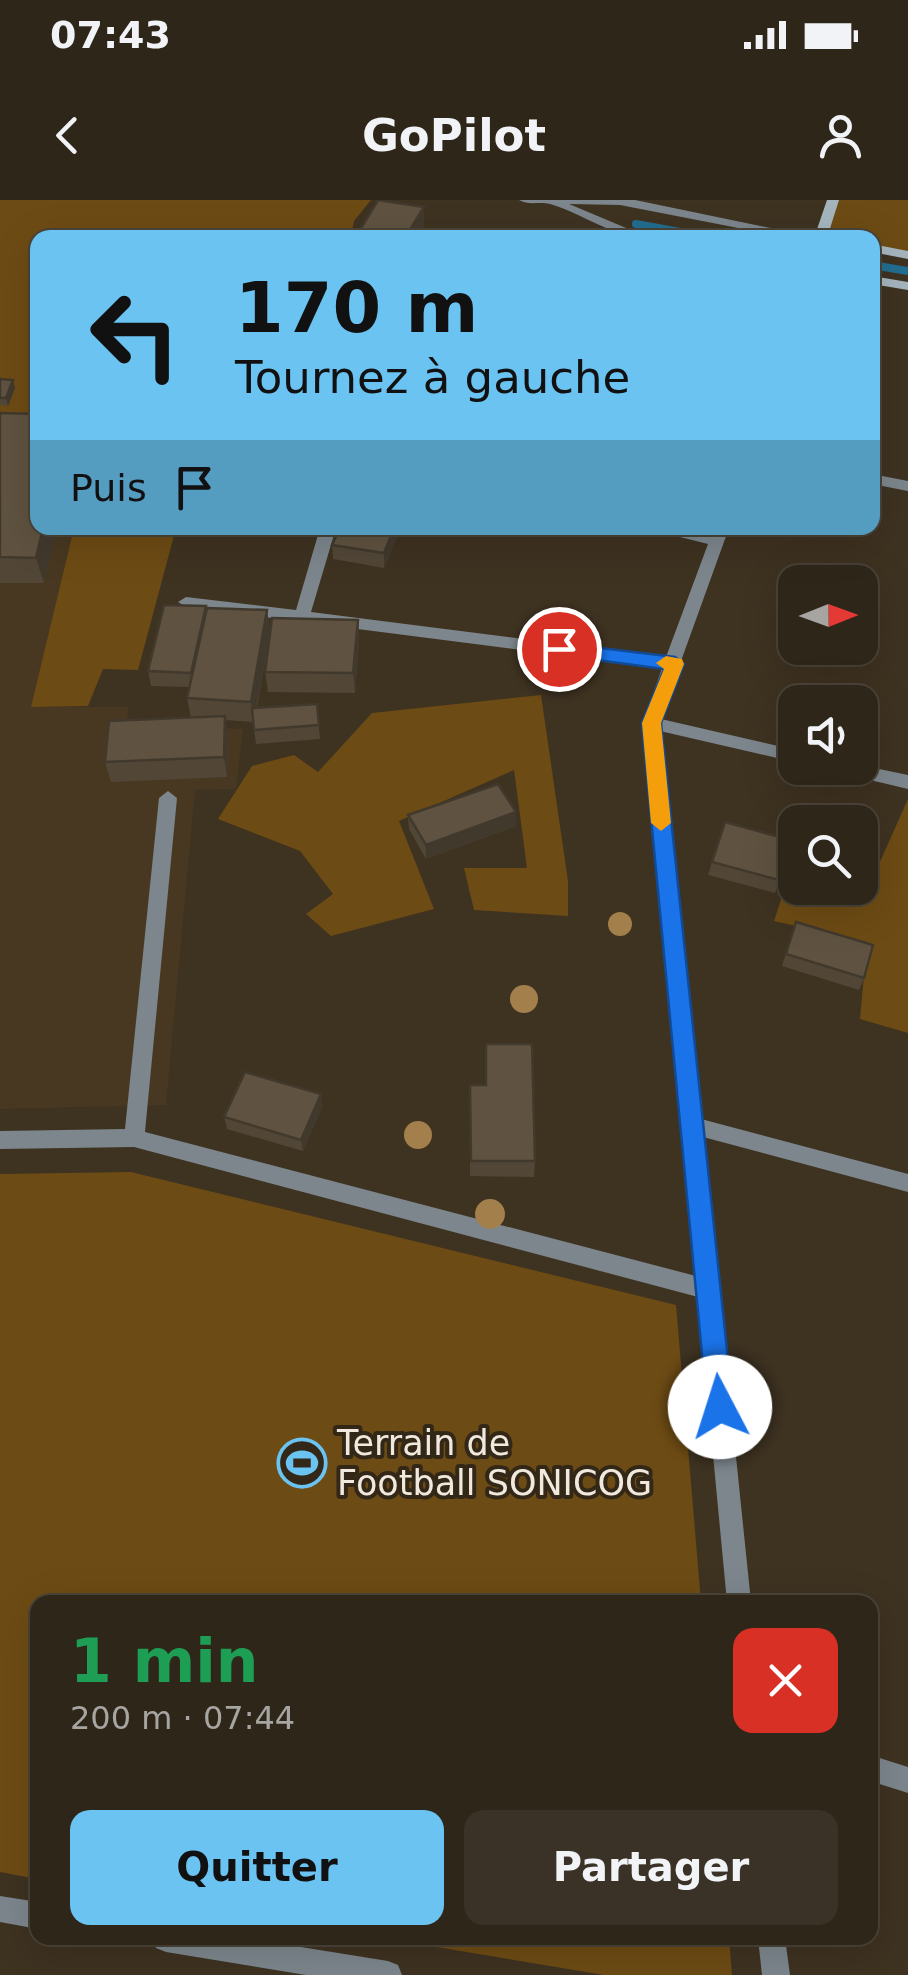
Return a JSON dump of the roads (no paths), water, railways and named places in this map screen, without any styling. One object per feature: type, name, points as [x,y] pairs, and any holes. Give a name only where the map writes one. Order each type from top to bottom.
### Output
[{"type":"main road","points":[[821,230],[834,200]]},
{"type":"main road","points":[[880,249],[908,254]]},
{"type":"main road","points":[[880,281],[908,286]]},
{"type":"street","points":[[525,200],[620,201],[774,230]]},
{"type":"street","points":[[555,203],[624,230]]},
{"type":"street","points":[[880,481],[908,486]]},
{"type":"street","points":[[302,617],[326,535]]},
{"type":"street","points":[[719,535],[652,723],[738,1595]]},
{"type":"street","points":[[186,602],[675,664]]},
{"type":"street","points":[[652,723],[778,752]]},
{"type":"street","points":[[878,775],[908,782]]},
{"type":"street","points":[[134,1138],[168,798]]},
{"type":"street","points":[[691,1125],[908,1183]]},
{"type":"street","points":[[0,1140],[134,1138],[709,1290]]},
{"type":"street","points":[[878,1771],[908,1780]]},
{"type":"street","points":[[0,1910],[30,1915]]},
{"type":"street","points":[[208,1945],[388,1975]]},
{"type":"street","points":[[773,1945],[776,1975]]},
{"type":"waterway","points":[[636,224],[669,230]]},
{"type":"waterway","points":[[880,266],[908,271]]},
{"type":"place","name":"Terrain de Football SONICOG","points":[[302,1463]]}]
